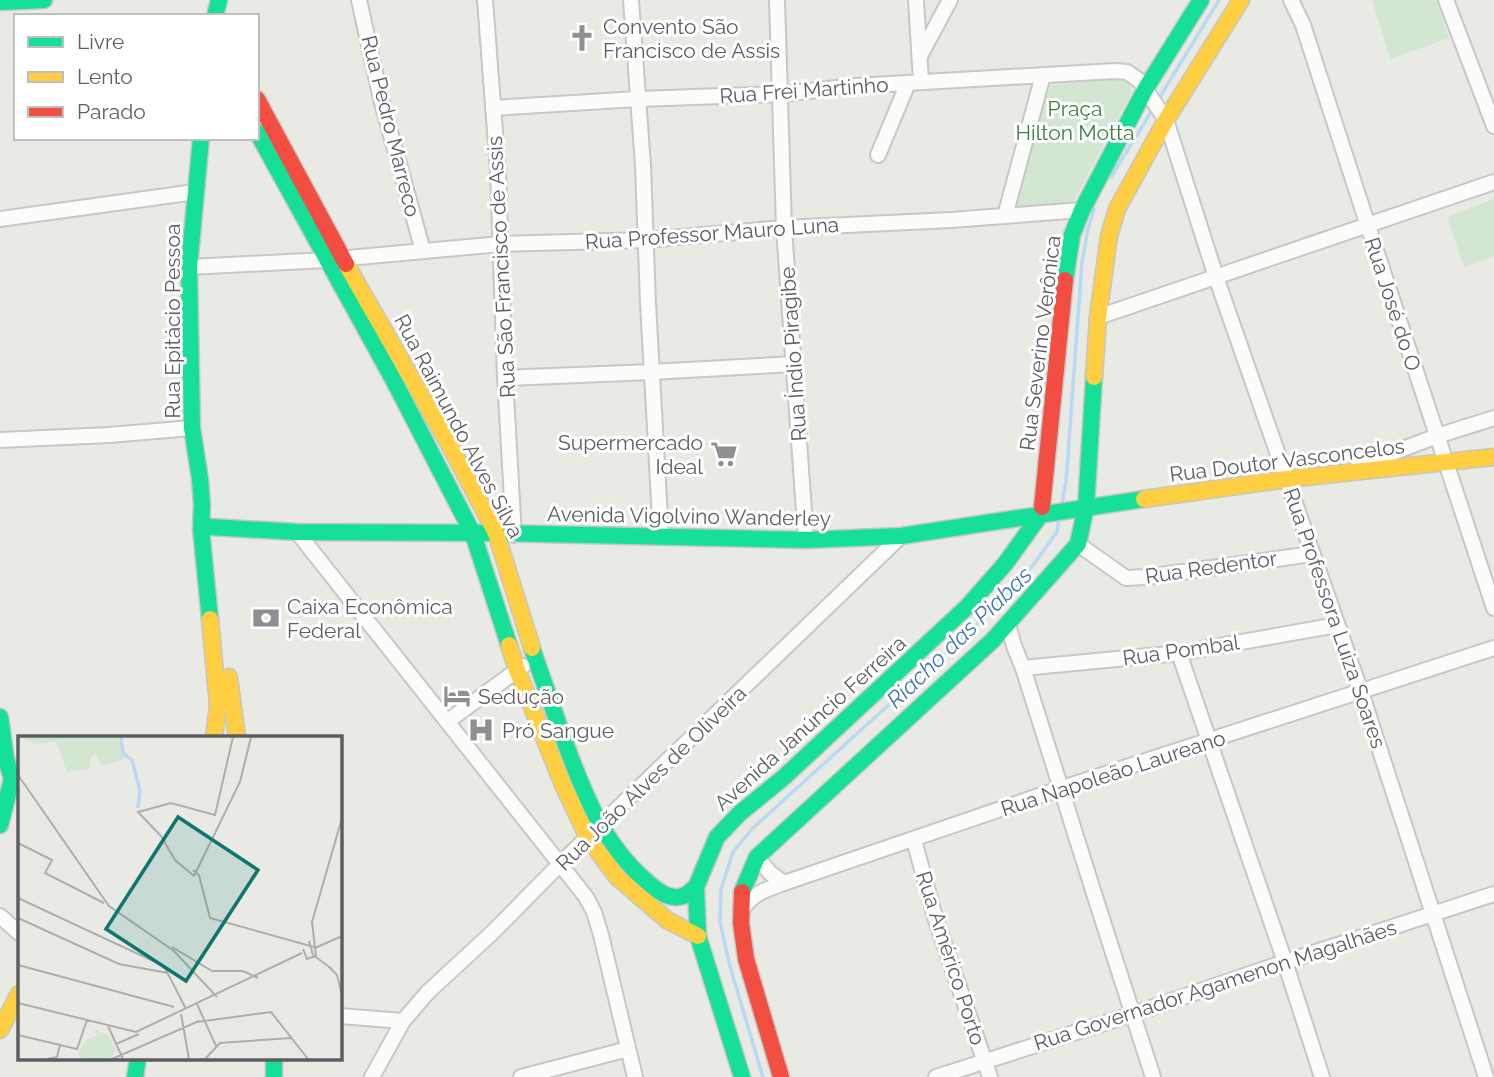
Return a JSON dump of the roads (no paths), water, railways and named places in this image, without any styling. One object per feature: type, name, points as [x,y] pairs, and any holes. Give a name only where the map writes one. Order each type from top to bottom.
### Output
[{"type":"main road","points":[[0,2],[44,0]]},
{"type":"main road","name":"Rua Severino Verônica","points":[[1044,513],[1067,263],[1072,235],[1146,88],[1201,0]]},
{"type":"main road","points":[[781,1077],[746,959],[741,923],[742,892],[757,857],[1008,624],[1078,544],[1098,317],[1109,236],[1117,209],[1166,120],[1241,0]]},
{"type":"main road","name":"Rua Raimundo Alves Silva","points":[[259,103],[343,258],[402,377],[431,453],[473,534],[517,670],[587,838],[617,877],[667,920],[698,936]]},
{"type":"main road","name":"Rua Raimundo Alves Silva","points":[[259,136],[326,260],[449,444],[496,533],[535,657],[591,809],[630,867],[654,888],[670,897],[683,896],[696,887]]},
{"type":"main road","name":"Rua Epitácio Pessoa","points":[[201,140],[189,267],[192,428],[205,528]]},
{"type":"main road","name":"Rua Doutor Vasconcelos","points":[[1044,513],[1287,479],[1494,457]]},
{"type":"main road","name":"Avenida Vigolvino Wanderley","points":[[205,528],[297,532],[496,533],[806,540],[901,536],[1044,513]]},
{"type":"main road","name":"Avenida Janúncio Ferreira","points":[[742,1077],[698,936],[696,887],[717,837],[967,607],[1005,564],[1044,513]]},
{"type":"main road","points":[[205,528],[218,705],[215,736]]},
{"type":"main road","points":[[205,528],[237,736]]},
{"type":"main road","points":[[0,717],[7,787],[0,825]]},
{"type":"main road","points":[[0,1030],[18,996]]},
{"type":"street","name":"Rua Pedro Marreco","points":[[359,0],[381,99],[423,251]]},
{"type":"street","name":"Rua São Francisco de Assis","points":[[485,0],[502,244],[505,378],[514,535]]},
{"type":"street","points":[[631,0],[643,166],[661,536]]},
{"type":"street","name":"Rua Índio Piragibe","points":[[777,0],[783,228],[806,540]]},
{"type":"street","points":[[878,155],[915,83],[920,54],[916,0]]},
{"type":"street","points":[[920,54],[950,0]]},
{"type":"street","name":"Rua José do O","points":[[1291,0],[1303,26],[1494,607]]},
{"type":"street","points":[[1446,0],[1494,126]]},
{"type":"street","name":"Rua Frei Martinho","points":[[493,108],[781,94],[855,86],[1115,71],[1127,72],[1146,88]]},
{"type":"street","points":[[1005,216],[1043,75]]},
{"type":"street","name":"Rua Professora Luiza Soares","points":[[1146,88],[1166,120],[1216,277],[1361,692],[1486,1077]]},
{"type":"street","points":[[1098,317],[1494,182]]},
{"type":"street","points":[[0,219],[195,192]]},
{"type":"street","name":"Rua Professor Mauro Luna","points":[[326,260],[502,244],[645,240],[783,228],[1082,211]]},
{"type":"street","points":[[189,267],[326,260]]},
{"type":"street","points":[[505,378],[794,364]]},
{"type":"street","points":[[1337,473],[1494,418]]},
{"type":"street","points":[[0,440],[192,428]]},
{"type":"street","points":[[431,453],[449,444]]},
{"type":"street","points":[[297,532],[586,897],[601,935],[635,1077]]},
{"type":"street","name":"Rua João Alves de Oliveira","points":[[372,1077],[403,1021],[428,992],[901,536]]},
{"type":"street","name":"Rua Redentor","points":[[1078,544],[1126,578],[1146,578],[1312,554]]},
{"type":"street","points":[[1008,624],[1153,1077]]},
{"type":"street","name":"Rua Pombal","points":[[1023,668],[1178,653],[1337,625]]},
{"type":"street","name":"Rua Napoleão Laureano","points":[[741,911],[750,899],[762,891],[783,883],[1062,788],[1494,648]]},
{"type":"street","points":[[1178,653],[1322,1077]]},
{"type":"street","points":[[448,721],[535,657]]},
{"type":"street","name":"Rua Américo Porto","points":[[914,840],[935,917],[990,1077]]},
{"type":"street","points":[[757,857],[770,873],[783,883]]},
{"type":"street","name":"Rua Governador Agamenon Magalhães","points":[[936,1077],[1494,894]]},
{"type":"street","points":[[0,916],[18,932]]},
{"type":"street","points":[[341,1016],[403,1021]]},
{"type":"street","points":[[521,1077],[628,1049]]},
{"type":"waterway","name":"Riacho das Piabas","points":[[1158,100],[1219,0]]},
{"type":"waterway","name":"Riacho das Piabas","points":[[1111,177],[1153,109]]},
{"type":"waterway","name":"Riacho das Piabas","points":[[1062,503],[1066,482],[1082,262],[1094,209]]},
{"type":"waterway","name":"Riacho das Piabas","points":[[763,1077],[720,923],[721,889],[733,852],[753,828],[1020,583],[1057,532],[1059,518]]},
{"type":"place","name":"Convento São Francisco de Assis","points":[[582,38]]},
{"type":"place","name":"Supermercado Ideal","points":[[724,454]]},
{"type":"place","name":"Caixa Econômica Federal","points":[[266,618]]},
{"type":"place","name":"Sedução","points":[[457,696]]},
{"type":"place","name":"Pró Sangue","points":[[481,730]]},
{"type":"park label","name":"Praça Hilton Motta","points":[[1075,120]]}]
